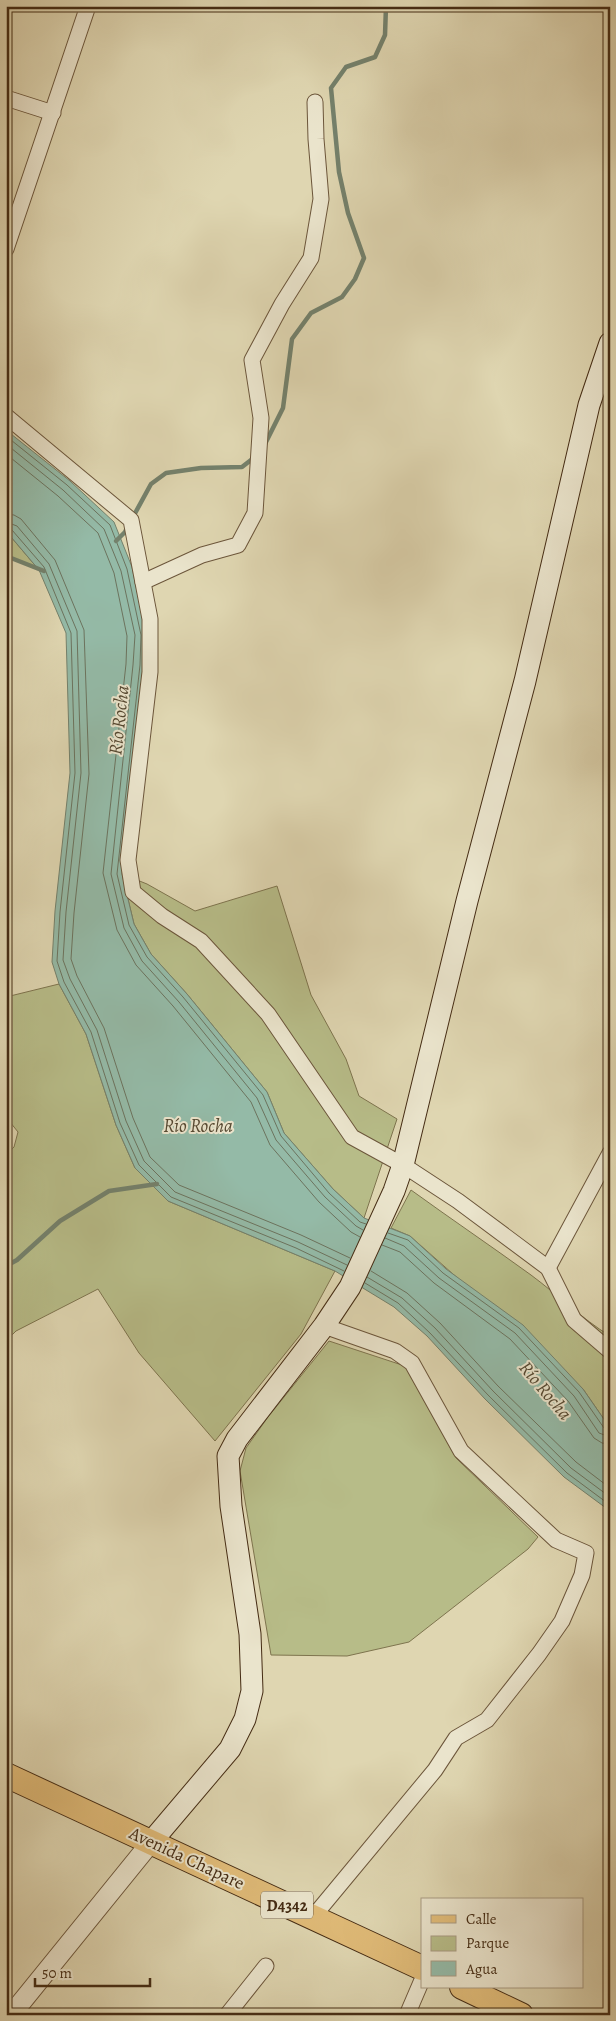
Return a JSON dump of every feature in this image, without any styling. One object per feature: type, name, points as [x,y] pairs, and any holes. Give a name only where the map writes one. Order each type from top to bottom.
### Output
[{"type":"main road","points":[[152,1841],[230,1749],[246,1719],[252,1691],[250,1634],[230,1506],[228,1456],[237,1439],[324,1326],[350,1287],[383,1216],[403,1166],[467,900],[526,681],[588,405],[610,343]]},
{"type":"main road","name":"Avenida Chapare","points":[[6,1775],[152,1841],[421,1968]]},
{"type":"main road","points":[[464,1988],[521,2015]]},
{"type":"street","points":[[6,250],[88,6]]},
{"type":"street","points":[[6,98],[53,113]]},
{"type":"street","points":[[143,582],[202,555],[238,545],[255,513],[261,418],[252,360],[282,304],[311,258],[322,199],[316,139],[315,102]]},
{"type":"street","points":[[6,416],[131,520],[150,619],[150,672],[128,860],[133,892],[162,916],[201,942],[268,1014],[352,1137],[403,1166],[504,1234],[548,1268],[574,1320],[610,1351]]},
{"type":"street","points":[[548,1268],[610,1153]]},
{"type":"street","points":[[314,1917],[434,1770],[456,1738],[487,1720],[539,1654],[562,1620],[582,1575],[586,1554],[556,1540],[461,1451],[412,1363],[396,1351],[324,1326]]},
{"type":"street","points":[[11,2015],[152,1841]]},
{"type":"street","points":[[227,2015],[266,1966]]},
{"type":"street","points":[[408,2015],[421,1982]]},
{"type":"green space","points":[[6,531],[39,570],[6,556]]},
{"type":"green space","points":[[122,874],[147,884],[195,911],[277,886],[311,995],[346,1059],[359,1096],[397,1119],[364,1218],[333,1189],[284,1133],[267,1092],[187,994],[151,954],[134,924]]},
{"type":"green space","points":[[59,984],[86,1034],[116,1125],[135,1168],[168,1201],[335,1271],[301,1334],[215,1441],[139,1353],[98,1289],[16,1331],[6,1341],[6,1155],[14,1147],[18,1132],[6,1117],[6,997]]},
{"type":"green space","points":[[411,1190],[531,1275],[589,1322],[610,1336],[610,1428],[583,1389],[410,1236],[391,1228]]},
{"type":"green space","points":[[329,1341],[405,1366],[456,1458],[538,1537],[528,1549],[409,1642],[347,1656],[271,1655],[240,1471],[246,1448],[268,1417]]},
{"type":"water","name":"Río Rocha","points":[[6,430],[70,481],[114,522],[132,567],[146,635],[145,665],[122,874],[134,924],[151,954],[187,994],[267,1092],[284,1133],[333,1189],[364,1218],[410,1236],[446,1269],[523,1325],[583,1389],[610,1428],[610,1511],[564,1477],[485,1399],[427,1336],[394,1307],[335,1271],[168,1201],[135,1168],[116,1125],[86,1034],[59,984],[52,962],[55,911],[70,773],[66,633],[39,570],[6,531]]},
{"type":"waterway","points":[[265,444],[283,408],[292,339],[311,313],[342,297],[355,279],[364,258],[348,213],[339,172],[331,88],[346,67],[375,57],[385,35],[386,6]]},
{"type":"waterway","points":[[133,517],[151,484],[166,473],[201,468],[242,467],[251,460]]},
{"type":"waterway","points":[[116,541],[128,526]]},
{"type":"waterway","points":[[6,556],[44,571]]},
{"type":"waterway","points":[[6,1266],[17,1260],[60,1221],[109,1191],[157,1184]]}]
